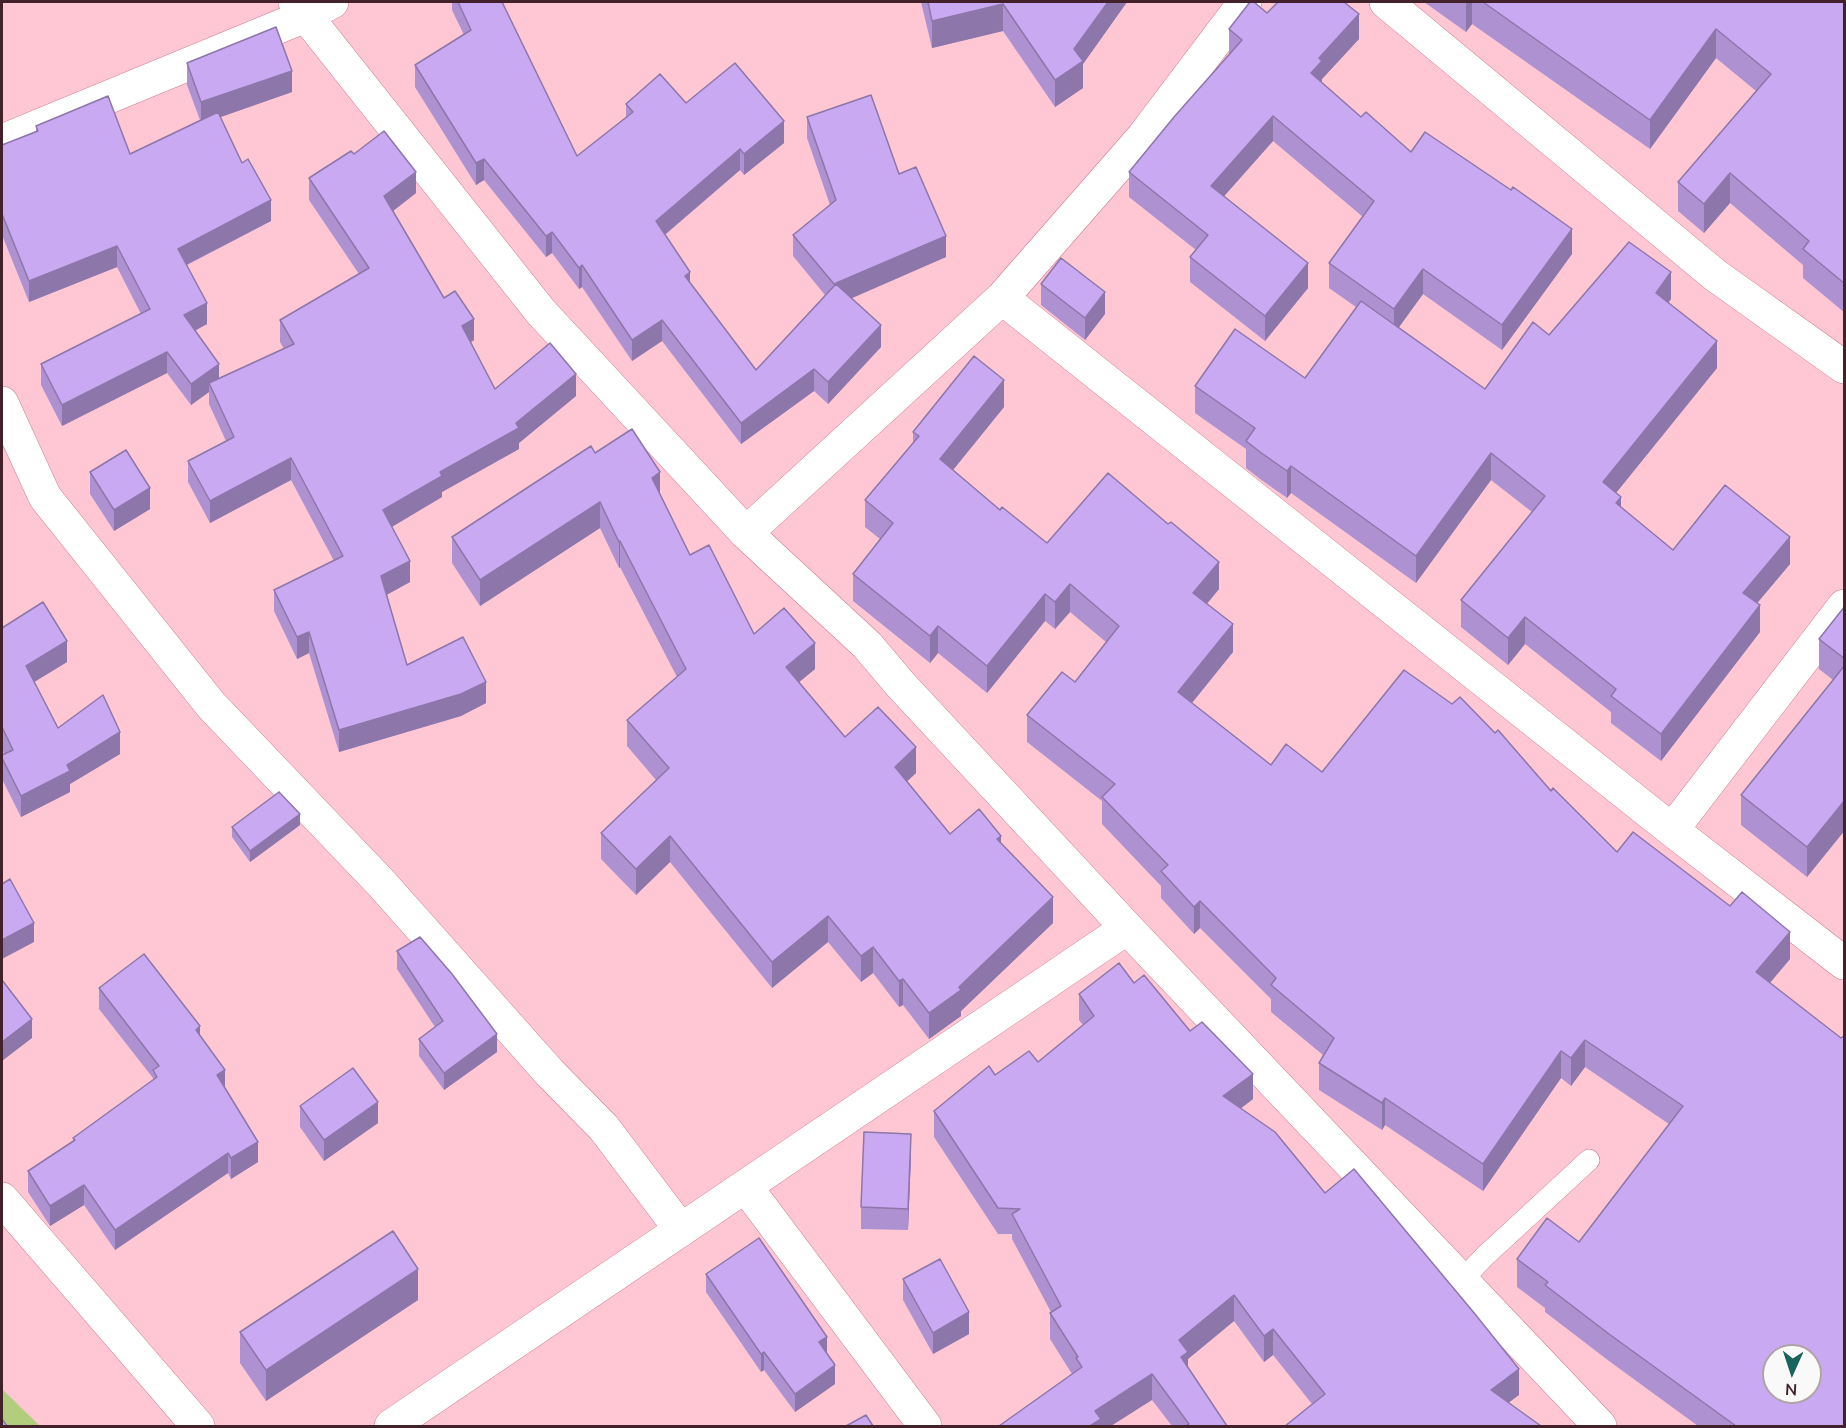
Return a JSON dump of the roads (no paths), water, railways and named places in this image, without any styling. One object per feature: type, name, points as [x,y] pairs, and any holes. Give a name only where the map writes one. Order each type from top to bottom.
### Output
[{"type":"street","points":[[746,533],[1002,298],[1143,137],[1245,2]]},
{"type":"street","points":[[1386,2],[1715,275],[1845,367]]},
{"type":"street","points":[[2,141],[311,6],[541,312],[746,533],[867,645],[900,684],[1127,928],[1600,1426]]},
{"type":"street","points":[[1002,298],[1672,830],[1845,963]]},
{"type":"street","points":[[2,403],[45,497],[211,705],[382,884],[550,1073],[604,1128],[681,1230]]},
{"type":"street","points":[[1672,830],[1845,606]]},
{"type":"street","points":[[391,1426],[1127,928]]},
{"type":"street","points":[[746,1187],[925,1426]]},
{"type":"street","points":[[2,1199],[198,1426]]},
{"type":"lane","points":[[1462,1280],[1589,1160]]}]
